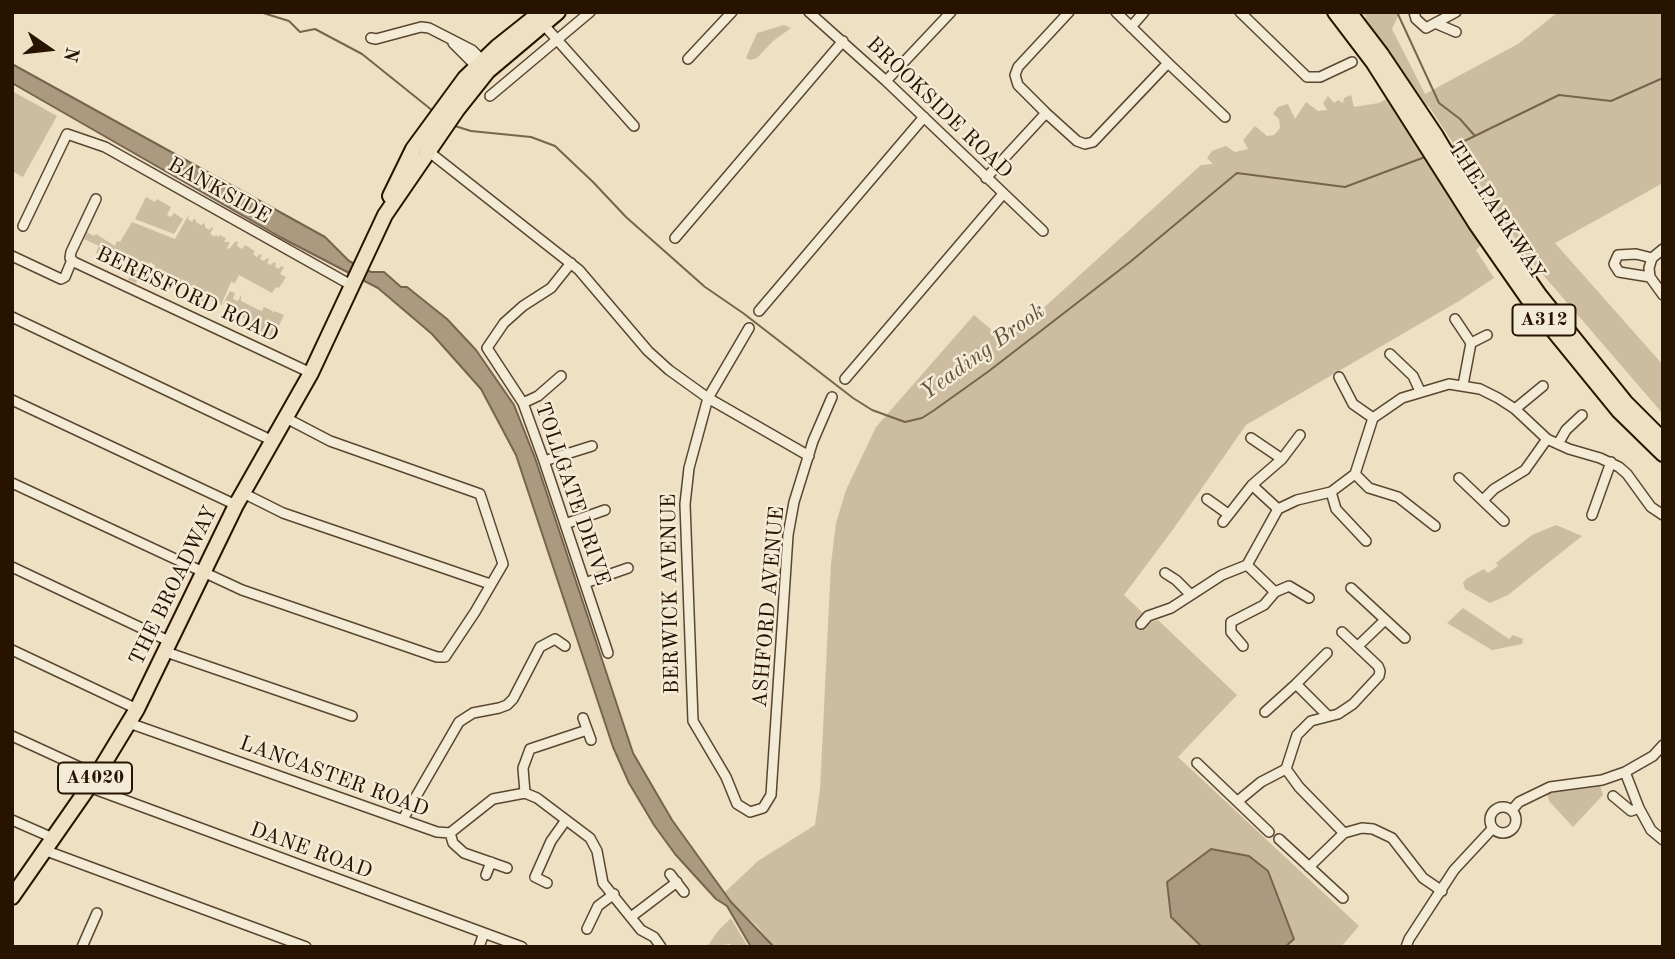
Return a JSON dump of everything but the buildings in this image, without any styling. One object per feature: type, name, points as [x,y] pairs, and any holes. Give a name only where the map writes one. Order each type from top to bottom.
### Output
[{"type":"main road","name":"A4020","points":[[351,283],[384,215],[390,195],[452,106],[483,66],[542,18],[558,12]]},
{"type":"main road","name":"THE PARKWAY","points":[[1335,12],[1432,140]]},
{"type":"main road","name":"THE PARKWAY","points":[[1349,12],[1381,54],[1448,166],[1540,296],[1625,402],[1663,440]]},
{"type":"main road","name":"A4020","points":[[410,168],[428,151],[436,128]]},
{"type":"main road","name":"THE PARKWAY","points":[[1448,166],[1476,224],[1531,303],[1619,411],[1663,454]]},
{"type":"main road","name":"THE BROADWAY","points":[[12,897],[93,781],[137,709],[240,499],[311,373],[351,283]]},
{"type":"street","points":[[490,96],[590,12]]},
{"type":"street","points":[[688,59],[732,12]]},
{"type":"street","name":"BROOKSIDE ROAD","points":[[809,12],[886,81],[1043,231]]},
{"type":"street","points":[[886,81],[951,12]]},
{"type":"street","points":[[1069,12],[1015,72],[1018,85],[1077,141],[1091,143],[1168,62]]},
{"type":"street","points":[[1116,12],[1225,117]]},
{"type":"street","points":[[1130,26],[1144,12]]},
{"type":"street","points":[[1240,12],[1310,78],[1320,77],[1352,62]]},
{"type":"street","points":[[1414,12],[1416,19],[1426,28],[1450,13]]},
{"type":"street","points":[[542,18],[557,39],[634,126]]},
{"type":"street","points":[[1436,23],[1456,32]]},
{"type":"street","points":[[371,38],[421,27],[429,28],[447,37],[483,66]]},
{"type":"street","points":[[675,238],[843,41]]},
{"type":"street","points":[[986,178],[1046,113]]},
{"type":"street","points":[[759,312],[923,117]]},
{"type":"street","name":"BANKSIDE","points":[[23,226],[67,134],[105,147],[351,283]]},
{"type":"street","points":[[428,151],[571,263],[648,351],[708,398],[808,456]]},
{"type":"street","points":[[845,379],[1003,194]]},
{"type":"street","name":"BERESFORD ROAD","points":[[96,199],[71,252],[72,260],[311,373]]},
{"type":"street","points":[[1663,249],[1652,258],[1648,268],[1650,277],[1663,295]]},
{"type":"street","points":[[1650,277],[1619,272],[1614,264],[1618,255],[1636,254],[1652,258]]},
{"type":"street","points":[[12,256],[61,279],[65,277],[72,260]]},
{"type":"street","name":"TOLLGATE DRIVE","points":[[571,263],[551,288],[523,306],[504,323],[488,345],[489,352],[523,403],[608,653]]},
{"type":"street","points":[[12,317],[273,441]]},
{"type":"street","points":[[1455,319],[1471,343],[1463,385]]},
{"type":"street","name":"BERWICK AVENUE","points":[[749,328],[708,398],[694,445],[685,496],[692,714],[697,731],[726,777],[737,804],[750,812]]},
{"type":"street","points":[[1471,343],[1487,335]]},
{"type":"street","points":[[1390,354],[1413,376],[1420,391]]},
{"type":"street","points":[[523,403],[538,396],[562,376]]},
{"type":"street","points":[[1339,377],[1353,404],[1373,418]]},
{"type":"street","points":[[1141,624],[1148,616],[1171,608],[1222,575],[1247,565],[1278,509],[1297,500],[1331,492],[1355,474],[1373,418],[1402,398],[1449,384],[1463,385],[1491,394],[1515,410],[1547,439],[1611,462],[1628,474],[1651,507],[1663,515]]},
{"type":"street","points":[[1515,410],[1543,386]]},
{"type":"street","name":"ASHFORD AVENUE","points":[[750,812],[763,808],[771,795],[788,535],[794,502],[808,456],[832,397]]},
{"type":"street","points":[[12,400],[240,499],[490,584]]},
{"type":"street","points":[[1558,444],[1566,430],[1582,415]]},
{"type":"street","points":[[12,483],[204,573],[281,603],[437,657],[445,657],[501,569],[503,561],[481,495],[323,439],[286,418]]},
{"type":"street","points":[[1206,499],[1225,518],[1252,485],[1282,459],[1300,435]]},
{"type":"street","points":[[1251,438],[1282,459]]},
{"type":"street","points":[[1483,500],[1494,489],[1525,470],[1547,439]]},
{"type":"street","points":[[544,461],[592,446]]},
{"type":"street","points":[[1592,514],[1606,489],[1611,462]]},
{"type":"street","points":[[1355,474],[1369,488],[1398,497],[1435,526]]},
{"type":"street","points":[[1459,478],[1504,521]]},
{"type":"street","points":[[1252,485],[1278,509]]},
{"type":"street","points":[[1331,492],[1336,509],[1366,541]]},
{"type":"street","points":[[565,524],[606,510]]},
{"type":"street","points":[[1247,565],[1275,592]]},
{"type":"street","points":[[12,568],[169,647],[352,716]]},
{"type":"street","points":[[584,583],[628,568]]},
{"type":"street","points":[[1165,573],[1191,595]]},
{"type":"street","points":[[1243,646],[1231,632],[1231,622],[1264,605],[1275,592],[1289,586],[1309,598]]},
{"type":"street","points":[[1351,588],[1405,638]]},
{"type":"street","points":[[1358,646],[1385,620]]},
{"type":"street","points":[[555,627],[555,639]]},
{"type":"street","points":[[1238,802],[1261,782],[1286,769],[1297,735],[1311,721],[1338,714],[1353,704],[1379,676],[1378,666],[1342,632]]},
{"type":"street","points":[[555,639],[565,646]]},
{"type":"street","points":[[403,819],[459,722],[473,713],[499,708],[510,702],[540,647],[555,639]]},
{"type":"street","points":[[12,650],[137,709]]},
{"type":"street","points":[[1265,712],[1327,653]]},
{"type":"street","points":[[1296,684],[1328,716]]},
{"type":"street","points":[[583,718],[591,740]]},
{"type":"street","name":"LANCASTER ROAD","points":[[129,723],[403,819],[423,829],[450,833],[493,799],[525,793]]},
{"type":"street","points":[[587,730],[530,749],[523,768],[525,793],[537,798],[590,838],[597,851],[604,883],[641,930],[658,944],[666,933]]},
{"type":"street","name":"DANE ROAD","points":[[12,736],[93,781],[522,947]]},
{"type":"street","points":[[1512,810],[1519,802],[1550,787],[1602,780],[1625,772],[1653,756],[1663,746]]},
{"type":"street","points":[[1197,763],[1269,832]]},
{"type":"street","points":[[1286,769],[1299,787],[1344,833]]},
{"type":"street","points":[[1625,772],[1651,830],[1663,840]]},
{"type":"street","points":[[1613,796],[1631,811],[1639,808]]},
{"type":"street","points":[[1505,807],[1512,810],[1516,822],[1511,831],[1502,833],[1493,828],[1490,819],[1496,810],[1505,807]]},
{"type":"street","points":[[12,820],[49,844],[306,947]]},
{"type":"street","points":[[547,883],[531,876],[566,821]]},
{"type":"street","points":[[1309,867],[1344,833],[1362,828],[1383,832],[1392,838],[1423,878],[1442,891]]},
{"type":"street","points":[[1406,947],[1466,855],[1493,828]]},
{"type":"street","points":[[450,833],[453,843],[464,853],[507,868]]},
{"type":"street","points":[[1279,839],[1343,898]]},
{"type":"street","points":[[486,875],[491,862]]},
{"type":"street","points":[[670,874],[684,892]]},
{"type":"street","points":[[631,917],[677,883]]},
{"type":"street","points":[[587,929],[598,906],[614,894]]},
{"type":"street","points":[[82,947],[97,913]]},
{"type":"street","points":[[479,947],[484,933]]},
{"type":"shaded area","points":[[1358,12],[1400,12],[1392,29],[1425,94],[1518,44],[1558,12],[1663,12],[1663,183],[1555,243],[1663,365],[1663,414],[1526,255],[1428,105],[1366,16]]},
{"type":"shaded area","points":[[784,25],[791,28],[773,41],[757,58],[746,58],[757,33]]},
{"type":"shaded area","points":[[12,64],[325,237],[349,261],[371,272],[384,272],[447,319],[476,350],[514,405],[535,458],[633,753],[672,820],[731,902],[774,947],[751,947],[727,906],[716,899],[675,854],[629,783],[613,747],[516,455],[481,389],[432,334],[378,288],[280,237],[12,83]]},
{"type":"shaded area","points":[[12,91],[57,116],[23,177],[12,171]]},
{"type":"shaded area","points":[[1351,95],[1354,107],[1379,103],[1393,95],[1483,243],[1476,250],[1494,278],[1246,425],[1124,595],[1143,613],[1141,618],[1147,623],[1158,620],[1237,695],[1178,757],[1359,926],[1341,947],[1285,947],[1293,938],[1171,917],[1202,947],[774,947],[757,926],[736,908],[725,892],[758,861],[815,825],[820,790],[831,564],[836,523],[846,490],[876,427],[974,315],[1006,342],[1201,165],[1213,164],[1207,158],[1212,151],[1226,146],[1235,152],[1248,149],[1243,140],[1255,126],[1267,136],[1274,135],[1280,128],[1279,119],[1273,114],[1278,107],[1288,104],[1295,119],[1306,102],[1318,111],[1327,110],[1323,103],[1328,96],[1334,103],[1338,100],[1343,103],[1344,98]]},
{"type":"shaded area","points":[[146,197],[155,202],[157,199],[171,207],[167,215],[171,217],[174,213],[183,219],[174,234],[135,219]]},
{"type":"shaded area","points":[[189,214],[188,219],[192,222],[195,218],[201,225],[205,223],[209,230],[212,227],[210,234],[226,238],[224,242],[230,242],[227,248],[236,241],[237,246],[242,249],[245,245],[255,251],[253,254],[257,257],[262,255],[260,259],[269,259],[267,263],[276,263],[275,267],[279,269],[284,267],[280,274],[286,277],[279,288],[276,287],[272,293],[239,275],[235,283],[231,282],[221,305],[216,303],[218,299],[215,298],[213,301],[209,300],[207,305],[189,297],[197,280],[190,293],[184,290],[187,282],[182,279],[178,287],[173,285],[161,278],[163,273],[150,262],[147,266],[150,268],[148,272],[143,269],[136,283],[128,280],[135,265],[129,261],[126,266],[123,264],[127,256],[122,253],[115,259],[112,253],[109,263],[105,262],[107,253],[101,250],[99,255],[96,253],[99,246],[84,239],[87,232],[94,236],[96,234],[115,246],[132,222],[175,239]]},
{"type":"shaded area","points":[[230,291],[235,293],[233,299],[238,301],[241,295],[241,301],[257,309],[262,311],[264,307],[273,313],[274,311],[284,315],[273,338],[254,328],[256,324],[223,304]]},
{"type":"shaded area","points":[[1556,525],[1582,536],[1508,595],[1490,603],[1465,589],[1463,583],[1466,579],[1484,569],[1488,573],[1498,566],[1496,563],[1532,535]]},
{"type":"shaded area","points":[[1463,608],[1509,639],[1513,635],[1523,639],[1522,644],[1492,650],[1447,623]]},
{"type":"shaded area","points":[[1600,785],[1603,795],[1573,827],[1549,801],[1547,793]]},
{"type":"shaded area","points":[[1211,849],[1249,856],[1268,871],[1294,939],[1285,947],[1202,947],[1171,917],[1167,882]]},
{"type":"shaded area","points":[[730,919],[748,947],[732,947],[730,944],[707,947],[718,931]]},
{"type":"waterway","name":"Yeading Brook","points":[[260,12],[289,21],[300,32],[315,29],[362,54],[433,111]]},
{"type":"waterway","points":[[1397,12],[1439,103],[1460,119],[1475,136]]},
{"type":"waterway","name":"Yeading Brook","points":[[1450,148],[1559,95],[1611,101],[1663,78]]},
{"type":"waterway","name":"Yeading Brook","points":[[455,126],[471,131],[531,137],[555,146],[626,217],[705,287],[853,398],[872,410],[905,422],[922,418],[989,371],[1130,262],[1237,173],[1345,187],[1425,157]]}]
